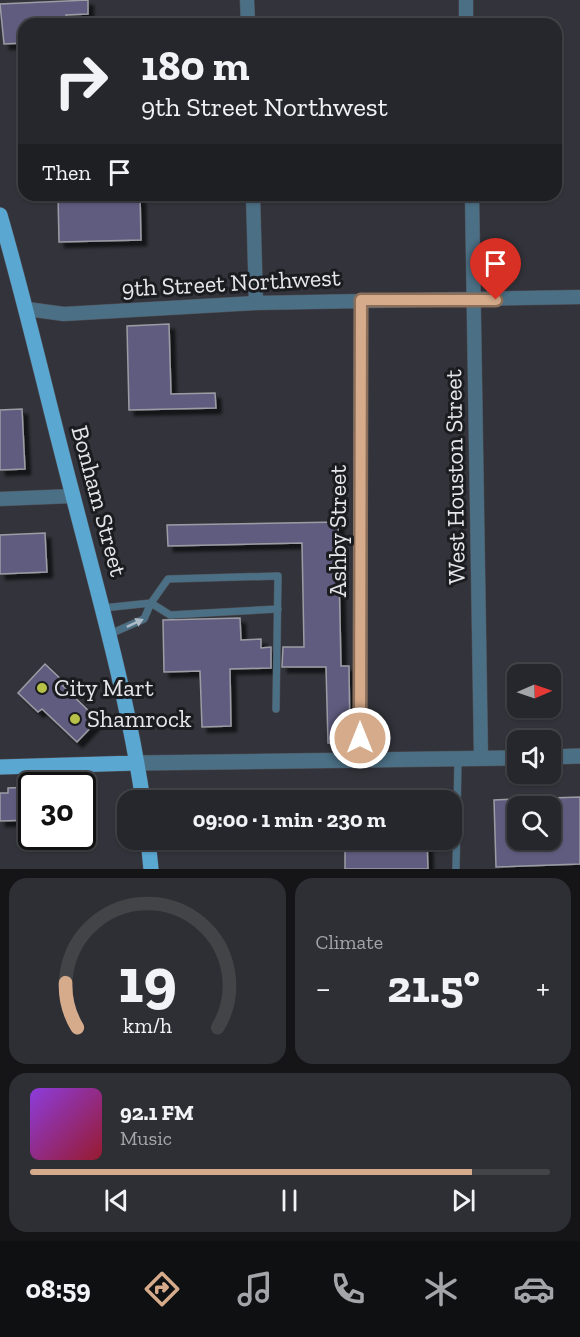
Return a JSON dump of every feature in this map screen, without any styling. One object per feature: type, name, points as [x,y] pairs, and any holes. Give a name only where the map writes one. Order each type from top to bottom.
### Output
[{"type":"main road","name":"Bonham Street","points":[[0,215],[27,309],[110,634],[141,790]]},
{"type":"main road","points":[[0,767],[137,763]]},
{"type":"main road","points":[[149,850],[151,869]]},
{"type":"street","points":[[247,0],[248,18]]},
{"type":"street","points":[[466,0],[466,18]]},
{"type":"street","points":[[253,201],[256,303]]},
{"type":"street","name":"West Houston Street","points":[[472,201],[481,759]]},
{"type":"street","name":"9th Street Northwest","points":[[27,309],[64,314],[256,303],[580,297]]},
{"type":"street","name":"Ashby Street","points":[[360,761],[361,300]]},
{"type":"street","points":[[0,500],[73,496]]},
{"type":"street","points":[[561,757],[580,756]]},
{"type":"street","points":[[137,763],[507,758]]},
{"type":"lane","points":[[110,634],[144,620],[151,603],[168,579],[278,576],[276,709]]},
{"type":"lane","points":[[103,608],[151,603],[170,615],[278,609]]},
{"type":"lane","points":[[456,869],[458,759]]},
{"type":"building","points":[[88,0],[88,14],[66,15],[66,18],[18,18],[18,43],[4,44],[0,4]]},
{"type":"building","points":[[58,201],[140,201],[141,240],[59,242]]},
{"type":"building","points":[[169,324],[171,394],[215,393],[216,408],[129,410],[127,326]]},
{"type":"building","points":[[22,409],[25,469],[0,470],[0,410]]},
{"type":"building","points":[[338,522],[341,666],[349,666],[350,743],[328,743],[326,667],[282,667],[283,647],[304,647],[302,543],[168,546],[167,525]]},
{"type":"building","points":[[45,533],[47,572],[0,574],[0,535]]},
{"type":"building","points":[[240,618],[241,640],[261,639],[261,648],[271,647],[271,668],[230,669],[231,726],[202,727],[200,671],[164,672],[163,620]]},
{"type":"building","points":[[45,664],[65,683],[63,686],[98,720],[77,742],[42,709],[38,712],[18,693]]},
{"type":"building","points":[[8,788],[18,788],[18,820],[0,821],[0,793],[8,793]]},
{"type":"building","points":[[580,797],[580,864],[496,867],[494,800],[507,799],[507,850],[561,850],[561,798]]},
{"type":"building","points":[[345,850],[427,850],[428,869],[345,869]]},
{"type":"place","name":"City Mart","points":[[42,688]]},
{"type":"place","name":"Shamrock","points":[[75,719]]},
{"type":"route","points":[[360,738],[361,300],[496,300]]}]
